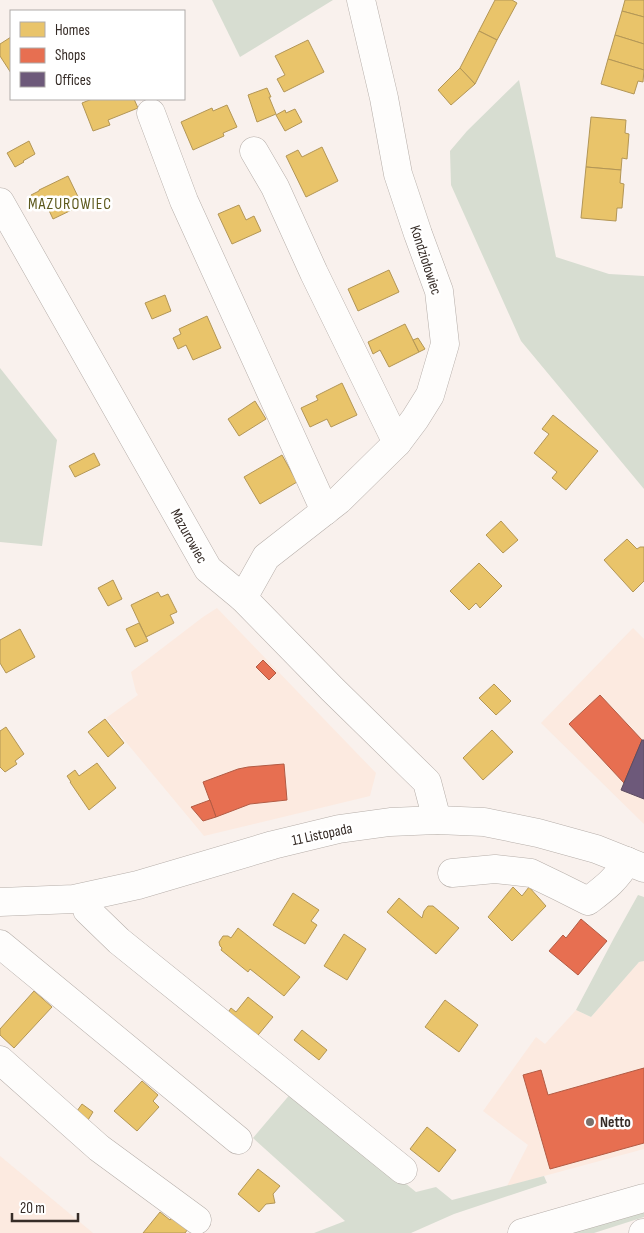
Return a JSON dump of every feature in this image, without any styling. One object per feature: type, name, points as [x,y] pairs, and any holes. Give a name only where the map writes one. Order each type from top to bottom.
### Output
[{"type":"street","name":"Kondziołowiec","points":[[243,598],[266,557],[339,500],[397,443],[430,395],[445,344],[439,291],[398,174],[384,98],[361,0]]},
{"type":"street","points":[[152,113],[184,201],[324,512]]},
{"type":"street","points":[[254,151],[275,187],[314,273],[397,443]]},
{"type":"street","name":"Mazurowiec","points":[[0,202],[208,569],[243,598],[427,782],[437,820]]},
{"type":"street","name":"11 Listopada","points":[[0,902],[85,897],[138,885],[273,845],[339,829],[390,822],[437,820],[484,822],[538,833],[596,849],[636,865]]},
{"type":"street","points":[[452,873],[495,869],[531,873],[588,902],[611,884],[621,872],[636,865]]},
{"type":"street","points":[[85,897],[87,910],[119,941],[403,1170]]},
{"type":"street","points":[[0,944],[238,1140]]},
{"type":"street","points":[[0,1060],[99,1148],[197,1220]]},
{"type":"street","points":[[522,1233],[644,1198]]},
{"type":"shaded area","points":[[212,0],[333,0],[240,57]]},
{"type":"shaded area","points":[[519,80],[556,257],[609,274],[644,276],[644,489],[521,341],[451,185],[450,151],[467,131]]},
{"type":"shaded area","points":[[0,368],[57,440],[42,546],[0,542]]},
{"type":"shaded area","points":[[217,608],[376,773],[370,796],[204,836],[106,718],[138,695],[131,672]]},
{"type":"shaded area","points":[[633,628],[644,639],[644,824],[541,723]]},
{"type":"shaded area","points":[[638,895],[644,897],[644,961],[639,962],[591,1017],[576,1010]]},
{"type":"shaded area","points":[[644,961],[644,1149],[507,1186],[528,1145],[483,1111],[536,1037],[545,1044],[576,1010],[591,1017],[639,962]]},
{"type":"shaded area","points":[[292,1092],[416,1192],[436,1187],[452,1200],[544,1176],[547,1183],[454,1214],[411,1233],[314,1233],[345,1221],[253,1138]]},
{"type":"shaded area","points":[[0,1156],[46,1194],[93,1233],[0,1233]]},
{"type":"shaded area","points":[[644,1210],[644,1217],[594,1233],[565,1233]]},
{"type":"building: Homes","points":[[495,0],[512,0],[517,3],[497,40],[479,31]]},
{"type":"building: Homes","points":[[625,0],[644,0],[644,17],[622,11]]},
{"type":"building: Homes","points":[[622,11],[644,17],[644,44],[615,35]]},
{"type":"building: Homes","points":[[479,31],[497,40],[475,84],[460,68]]},
{"type":"building: Homes","points":[[615,35],[644,44],[644,70],[608,59]]},
{"type":"building: Homes","points":[[10,38],[10,71],[0,56],[0,44]]},
{"type":"building: Homes","points":[[308,40],[324,72],[284,92],[277,79],[285,75],[275,56]]},
{"type":"building: Homes","points":[[608,59],[644,70],[643,82],[638,81],[634,94],[601,84]]},
{"type":"building: Homes","points":[[460,68],[475,84],[451,105],[438,90]]},
{"type":"building: Homes","points":[[267,88],[276,114],[257,122],[248,95]]},
{"type":"building: Homes","points":[[90,100],[134,100],[138,108],[108,120],[110,125],[93,131],[82,103]]},
{"type":"building: Homes","points":[[227,105],[237,127],[223,133],[224,136],[193,150],[181,122],[212,108],[213,111]]},
{"type":"building: Homes","points":[[295,109],[302,122],[285,131],[276,115],[285,110],[286,113]]},
{"type":"building: Homes","points":[[591,117],[626,120],[625,133],[629,134],[627,159],[622,158],[621,170],[586,167]]},
{"type":"building: Homes","points":[[29,141],[35,154],[15,167],[7,153]]},
{"type":"building: Homes","points":[[322,147],[338,181],[306,197],[286,156],[298,150],[302,157]]},
{"type":"building: Homes","points":[[586,167],[621,170],[620,183],[624,184],[622,208],[617,208],[616,221],[581,218]]},
{"type":"building: Homes","points":[[68,176],[82,205],[53,219],[46,204],[37,208],[31,195]]},
{"type":"building: Homes","points":[[239,205],[246,220],[254,216],[261,231],[232,244],[218,214]]},
{"type":"building: Homes","points":[[389,270],[399,292],[358,311],[348,289]]},
{"type":"building: Homes","points":[[165,295],[171,311],[152,319],[145,303]]},
{"type":"building: Homes","points":[[207,316],[221,348],[193,360],[186,345],[178,349],[173,338],[181,334],[179,329]]},
{"type":"building: Homes","points":[[405,324],[419,352],[389,367],[380,350],[373,354],[368,342]]},
{"type":"building: Homes","points":[[418,338],[425,349],[419,352],[413,340]]},
{"type":"building: Homes","points":[[342,383],[357,415],[331,427],[327,419],[310,427],[301,408],[318,400],[316,396]]},
{"type":"building: Homes","points":[[255,401],[266,419],[239,436],[228,419]]},
{"type":"building: Homes","points":[[553,415],[598,451],[566,490],[552,478],[557,472],[534,453],[549,434],[542,429]]},
{"type":"building: Homes","points":[[94,453],[100,465],[75,477],[69,466]]},
{"type":"building: Homes","points":[[282,455],[297,482],[260,504],[244,477]]},
{"type":"building: Homes","points":[[501,521],[518,540],[503,553],[486,535]]},
{"type":"building: Homes","points":[[627,539],[637,549],[644,547],[644,581],[633,592],[604,560]]},
{"type":"building: Homes","points":[[479,563],[502,586],[480,608],[476,603],[469,610],[450,591]]},
{"type":"building: Homes","points":[[113,580],[122,599],[108,606],[98,588]]},
{"type":"building: Homes","points":[[158,592],[161,597],[168,594],[177,612],[170,615],[174,623],[146,637],[131,605]]},
{"type":"building: Homes","points":[[139,623],[148,641],[135,647],[126,629]]},
{"type":"building: Homes","points":[[20,629],[35,657],[6,673],[0,663],[0,640]]},
{"type":"building: Homes","points":[[494,684],[511,701],[496,715],[479,698]]},
{"type":"building: Homes","points":[[105,719],[124,743],[108,757],[88,732]]},
{"type":"building: Homes","points":[[6,727],[24,754],[15,761],[17,764],[5,772],[0,767],[0,731]]},
{"type":"building: Homes","points":[[492,730],[513,752],[483,780],[463,758]]},
{"type":"building: Homes","points":[[97,763],[116,788],[89,810],[67,776],[75,770],[79,776]]},
{"type":"building: Homes","points":[[513,887],[522,896],[529,887],[546,906],[512,941],[488,917]]},
{"type":"building: Homes","points":[[293,893],[319,910],[311,921],[317,925],[305,944],[273,925]]},
{"type":"building: Homes","points":[[399,898],[422,918],[428,906],[433,906],[459,928],[436,954],[387,912]]},
{"type":"building: Homes","points":[[238,928],[300,977],[284,996],[250,969],[248,972],[221,950],[219,942],[223,936],[231,938]]},
{"type":"building: Homes","points":[[344,934],[366,949],[347,980],[324,966]]},
{"type":"building: Homes","points":[[34,991],[52,1007],[14,1048],[0,1035],[0,1029]]},
{"type":"building: Homes","points":[[248,997],[273,1017],[254,1040],[225,1017],[231,1008],[236,1012]]},
{"type":"building: Homes","points":[[445,1000],[478,1025],[459,1052],[425,1027]]},
{"type":"building: Homes","points":[[302,1030],[327,1050],[319,1060],[294,1040]]},
{"type":"building: Homes","points":[[142,1081],[158,1095],[153,1101],[159,1107],[137,1131],[114,1111]]},
{"type":"building: Homes","points":[[82,1104],[93,1112],[88,1120],[77,1111]]},
{"type":"building: Homes","points":[[427,1127],[456,1150],[439,1172],[410,1149]]},
{"type":"building: Homes","points":[[258,1169],[280,1186],[273,1194],[275,1203],[266,1204],[259,1212],[238,1194]]},
{"type":"building: Homes","points":[[160,1212],[170,1220],[176,1213],[191,1225],[185,1233],[143,1233]]},
{"type":"building: Shops","points":[[263,660],[276,673],[269,680],[256,667]]},
{"type":"building: Shops","points":[[600,695],[642,740],[624,783],[569,724]]},
{"type":"building: Shops","points":[[284,764],[287,800],[250,804],[216,817],[203,782],[238,769]]},
{"type":"building: Shops","points":[[210,800],[216,817],[203,821],[191,807]]},
{"type":"building: Shops","points":[[581,919],[607,941],[578,975],[549,951],[563,935],[566,938]]},
{"type":"building: Shops","name":"Netto","points":[[644,1068],[644,1143],[550,1169],[523,1075],[541,1070],[548,1095]]},
{"type":"building: Offices","points":[[642,740],[644,740],[644,799],[621,790]]},
{"type":"place","name":"Netto","points":[[590,1122]]},
{"type":"district","name":"MAZUROWIEC","points":[[70,203]]}]
